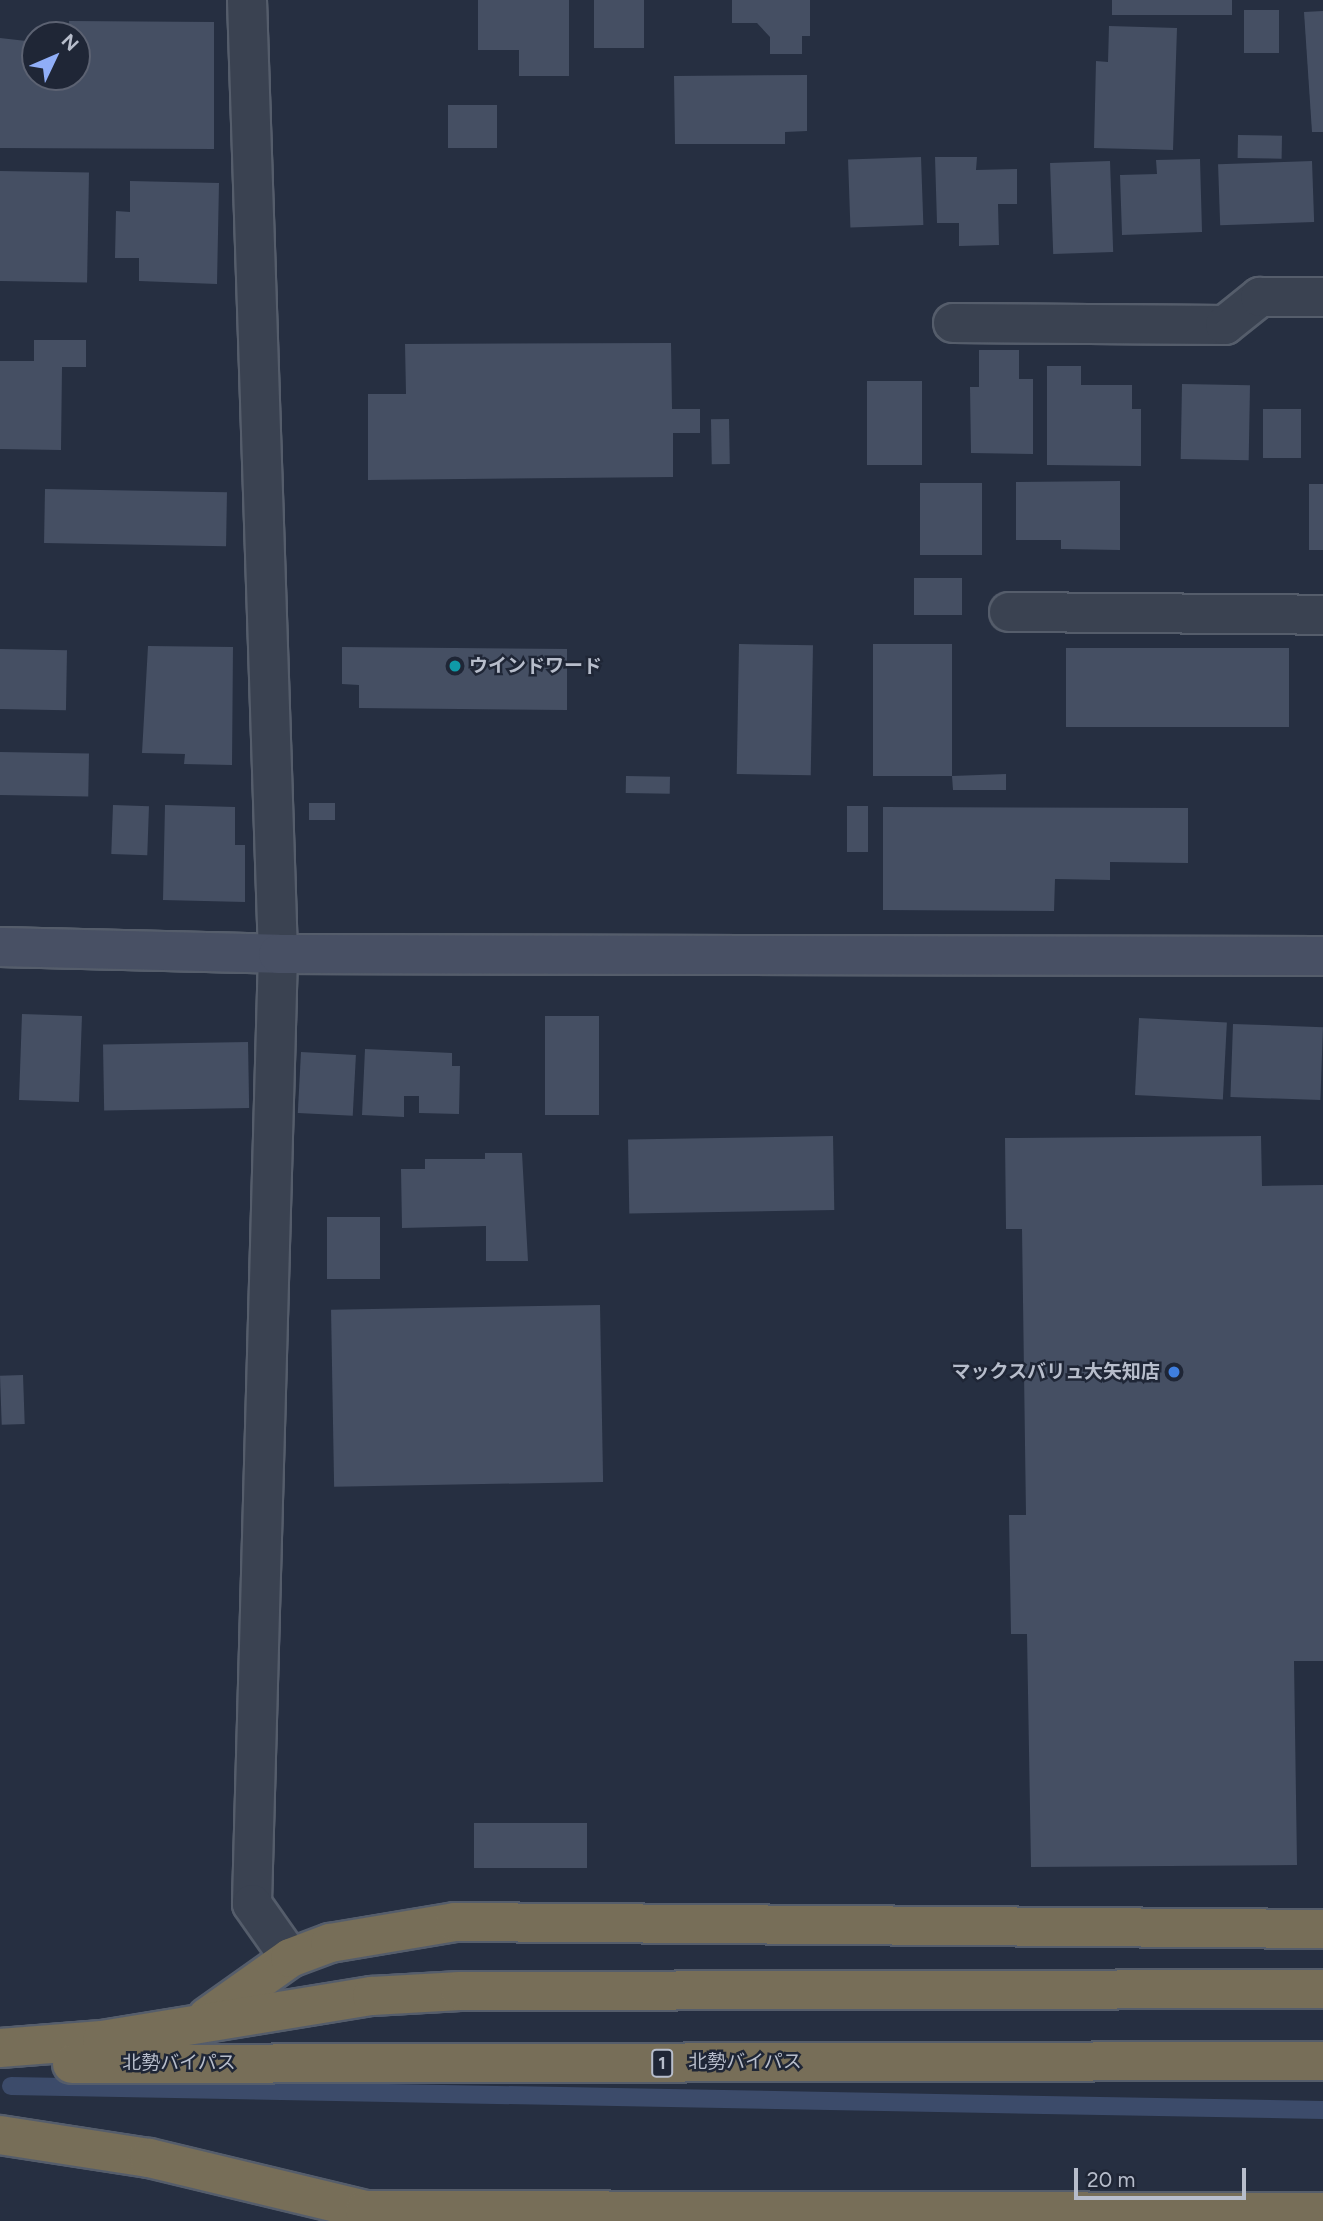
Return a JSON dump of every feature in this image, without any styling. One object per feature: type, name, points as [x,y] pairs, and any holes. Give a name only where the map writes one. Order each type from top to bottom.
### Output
[{"type":"highway","points":[[197,2024],[290,1958],[395,1927],[455,1922],[1323,1929]]},
{"type":"highway","points":[[0,2049],[197,2024],[372,1996],[545,1990],[1323,1989]]},
{"type":"highway","name":"北勢バイパス","points":[[0,2064],[1323,2061]]},
{"type":"highway","points":[[0,2135],[149,2158],[370,2215],[553,2212],[1323,2212]]},
{"type":"street","points":[[247,0],[278,954],[252,1905],[290,1958]]},
{"type":"street","points":[[953,323],[1225,325],[1260,297],[1323,298]]},
{"type":"street","points":[[1009,612],[1323,615]]},
{"type":"street","points":[[0,947],[278,954],[1323,956]]},
{"type":"building","points":[[478,0],[569,0],[569,76],[519,76],[519,50],[478,50]]},
{"type":"building","points":[[594,0],[644,0],[644,48],[594,48]]},
{"type":"building","points":[[732,0],[810,0],[810,36],[802,36],[802,54],[770,54],[770,37],[757,23],[732,23]]},
{"type":"building","points":[[1112,0],[1232,0],[1232,15],[1112,15]]},
{"type":"building","points":[[1244,10],[1279,10],[1279,53],[1244,53]]},
{"type":"building","points":[[1323,11],[1323,132],[1312,132],[1304,12]]},
{"type":"building","points":[[91,21],[214,22],[214,149],[0,148],[0,38],[21,40],[21,91],[91,91]]},
{"type":"building","points":[[1109,26],[1177,28],[1173,150],[1094,148],[1096,61],[1108,62]]},
{"type":"building","points":[[807,75],[807,131],[785,132],[785,144],[675,144],[674,76]]},
{"type":"building","points":[[448,105],[497,105],[497,148],[448,148]]},
{"type":"building","points":[[1238,135],[1282,136],[1282,159],[1238,158]]},
{"type":"building","points":[[921,157],[923,225],[850,228],[848,160]]},
{"type":"building","points":[[935,157],[977,157],[976,170],[1017,169],[1017,204],[998,204],[999,245],[959,246],[959,223],[937,223]]},
{"type":"building","points":[[1200,159],[1202,232],[1122,235],[1120,175],[1157,174],[1156,160]]},
{"type":"building","points":[[1110,161],[1113,252],[1053,254],[1050,163]]},
{"type":"building","points":[[1312,161],[1314,222],[1220,225],[1218,164]]},
{"type":"building","points":[[0,171],[89,173],[87,283],[0,281]]},
{"type":"building","points":[[130,181],[219,183],[217,284],[139,281],[139,258],[115,258],[116,211],[130,212]]},
{"type":"building","points":[[34,340],[86,340],[86,367],[62,367],[61,450],[0,449],[0,361],[34,361]]},
{"type":"building","points":[[671,343],[672,409],[700,409],[700,433],[673,433],[673,477],[368,480],[368,394],[406,394],[405,344]]},
{"type":"building","points":[[979,350],[1019,350],[1019,379],[1033,379],[1033,454],[971,453],[970,387],[979,387]]},
{"type":"building","points":[[1047,366],[1081,366],[1081,385],[1132,385],[1132,409],[1141,409],[1141,466],[1047,465]]},
{"type":"building","points":[[867,381],[922,381],[922,465],[867,465]]},
{"type":"building","points":[[1182,384],[1250,385],[1249,460],[1181,459]]},
{"type":"building","points":[[1263,409],[1301,409],[1301,458],[1263,458]]},
{"type":"building","points":[[711,419],[729,419],[730,464],[712,464]]},
{"type":"building","points":[[1120,481],[1120,550],[1061,549],[1061,540],[1016,540],[1016,482]]},
{"type":"building","points":[[920,483],[982,483],[982,555],[920,555]]},
{"type":"building","points":[[1309,484],[1323,484],[1323,550],[1309,550]]},
{"type":"building","points":[[45,489],[227,492],[226,546],[44,543]]},
{"type":"building","points":[[914,578],[962,578],[962,615],[914,615]]},
{"type":"building","points":[[739,644],[813,645],[811,775],[737,774]]},
{"type":"building","points":[[873,644],[952,644],[952,776],[873,776]]},
{"type":"building","points":[[148,646],[233,647],[232,765],[184,764],[185,754],[142,753]]},
{"type":"building","name":"ウインドワード","points":[[342,647],[567,649],[567,710],[359,708],[359,685],[342,684]]},
{"type":"building","points":[[1066,648],[1289,648],[1289,727],[1066,727]]},
{"type":"building","points":[[0,649],[67,650],[66,710],[0,709]]},
{"type":"building","points":[[0,752],[89,754],[88,797],[0,795]]},
{"type":"building","points":[[1006,774],[1006,790],[953,790],[952,776]]},
{"type":"building","points":[[626,776],[670,777],[670,794],[626,793]]},
{"type":"building","points":[[309,803],[335,803],[335,820],[309,820]]},
{"type":"building","points":[[113,805],[149,806],[147,855],[111,854]]},
{"type":"building","points":[[165,805],[235,807],[235,845],[245,845],[245,902],[163,900]]},
{"type":"building","points":[[847,806],[868,806],[868,852],[847,852]]},
{"type":"building","points":[[883,807],[1188,808],[1188,863],[1110,862],[1110,880],[1055,879],[1054,911],[883,910]]},
{"type":"building","points":[[22,1014],[82,1016],[79,1102],[19,1100]]},
{"type":"building","points":[[545,1016],[599,1016],[599,1115],[545,1115]]},
{"type":"building","points":[[1139,1018],[1227,1023],[1223,1100],[1135,1095]]},
{"type":"building","points":[[1233,1024],[1323,1027],[1320,1100],[1230,1097]]},
{"type":"building","points":[[248,1042],[249,1108],[104,1111],[103,1045]]},
{"type":"building","points":[[365,1049],[452,1053],[452,1066],[460,1066],[459,1114],[419,1113],[419,1096],[404,1096],[404,1117],[362,1115]]},
{"type":"building","points":[[301,1052],[356,1055],[353,1116],[298,1113]]},
{"type":"building","points":[[833,1136],[834,1210],[629,1214],[628,1140]]},
{"type":"building","name":"マックスバリュ大矢知店","points":[[1261,1136],[1262,1186],[1323,1185],[1323,1661],[1294,1661],[1297,1865],[1031,1867],[1027,1634],[1011,1634],[1009,1515],[1026,1515],[1022,1229],[1006,1229],[1005,1138]]},
{"type":"building","points":[[485,1153],[522,1153],[528,1261],[486,1261],[486,1226],[402,1228],[401,1169],[425,1169],[425,1159],[485,1159]]},
{"type":"building","points":[[327,1217],[380,1217],[380,1279],[327,1279]]},
{"type":"building","points":[[600,1305],[603,1482],[334,1487],[331,1310]]},
{"type":"building","points":[[23,1375],[25,1424],[2,1425],[0,1376]]},
{"type":"building","points":[[474,1823],[587,1823],[587,1868],[474,1868]]},
{"type":"waterway","points":[[11,2086],[1323,2110]]},
{"type":"place","name":"ウインドワード","points":[[455,666]]},
{"type":"place","name":"マックスバリュ大矢知店","points":[[1174,1372]]}]
